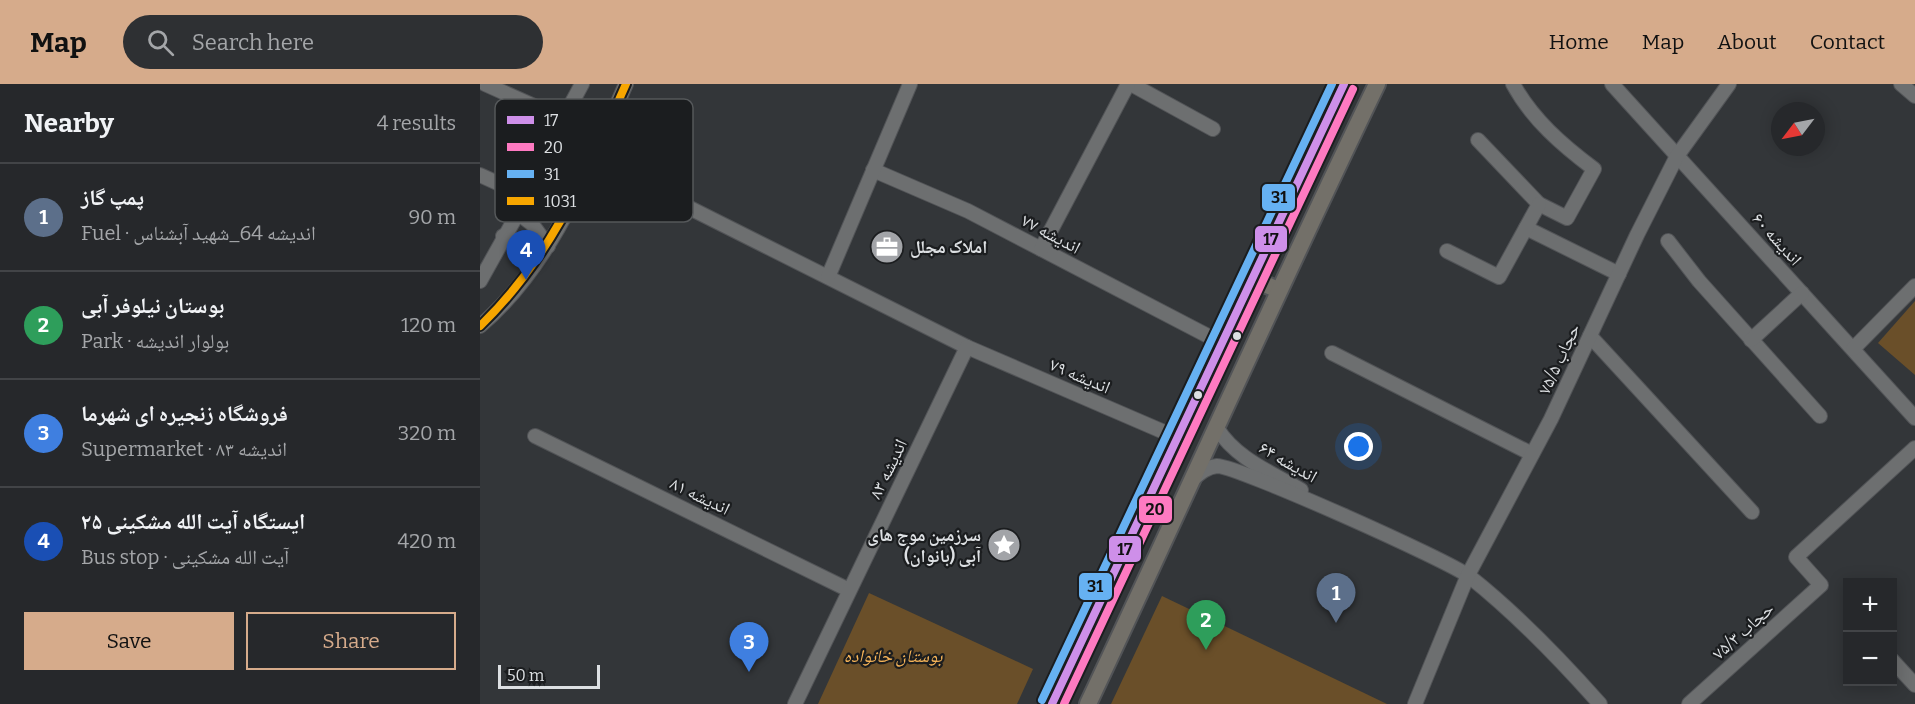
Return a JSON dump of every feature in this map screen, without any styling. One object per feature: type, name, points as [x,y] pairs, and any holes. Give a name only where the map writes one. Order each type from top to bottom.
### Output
[{"type":"main road","points":[[1052,704],[1344,84]]},
{"type":"main road","points":[[1088,704],[1217,428],[1278,290],[1377,84]]},
{"type":"main road","points":[[1251,278],[1278,290]]},
{"type":"street","points":[[485,84],[510,89],[528,99]]},
{"type":"street","points":[[574,99],[582,84]]},
{"type":"street","points":[[619,99],[626,84]]},
{"type":"street","points":[[828,277],[910,84]]},
{"type":"street","points":[[1041,249],[1129,84],[1213,129]]},
{"type":"street","points":[[1478,140],[1539,204],[1567,218],[1593,169],[1552,135],[1525,106],[1513,84]]},
{"type":"street","name":"اندیشه ۶۰","points":[[1612,84],[1915,418]]},
{"type":"street","name":"حجاب ۷۵/۵","points":[[1415,704],[1468,575],[1532,454],[1677,156],[1729,84]]},
{"type":"street","points":[[1900,84],[1915,96]]},
{"type":"street","name":"اندیشه ۷۷","points":[[873,170],[968,211],[1210,337]]},
{"type":"street","points":[[480,175],[495,182]]},
{"type":"street","points":[[1447,251],[1499,277],[1539,204]]},
{"type":"street","name":"اندیشه ۷۹","points":[[693,210],[967,347],[1178,438]]},
{"type":"street","points":[[480,281],[512,222]]},
{"type":"street","points":[[529,222],[548,246]]},
{"type":"street","points":[[480,326],[502,307],[526,280],[560,222]]},
{"type":"street","points":[[1526,228],[1619,274]]},
{"type":"street","points":[[503,236],[523,243],[548,246]]},
{"type":"street","points":[[1668,241],[1698,281],[1820,416]]},
{"type":"street","points":[[1853,349],[1915,286]]},
{"type":"street","points":[[1751,340],[1802,293]]},
{"type":"street","points":[[1590,336],[1752,512]]},
{"type":"street","name":"اندیشه ۸۳","points":[[795,704],[967,347]]},
{"type":"street","points":[[1332,352],[1532,454]]},
{"type":"street","name":"اندیشه ۶۴","points":[[1217,428],[1225,442],[1245,458],[1350,518]]},
{"type":"street","name":"اندیشه ۸۱","points":[[535,436],[849,590]]},
{"type":"street","name":"حجاب ۷۵/۳","points":[[1689,704],[1821,585],[1796,557],[1915,448]]},
{"type":"street","points":[[1193,479],[1205,469],[1218,466],[1350,518],[1468,575],[1553,651],[1600,704]]},
{"type":"street","points":[[1897,665],[1915,685]]},
{"type":"green space","points":[[1915,301],[1915,375],[1878,343]]},
{"type":"green space","name":"بوستان خانواده","points":[[869,593],[1033,669],[1017,704],[818,704]]},
{"type":"green space","points":[[1162,596],[1387,704],[1111,704]]},
{"type":"transit line","name":"1031","points":[[619,99],[626,84]]},
{"type":"transit line","name":"31","points":[[1042,700],[1332,84]]},
{"type":"transit line","name":"17","points":[[1052,704],[1344,84]]},
{"type":"transit line","name":"20","points":[[1064,704],[1353,89]]},
{"type":"transit line","name":"1031","points":[[480,326],[528,272],[560,222]]},
{"type":"place","name":"املاک مجلل","points":[[887,247]]},
{"type":"place","name":"ایستگاه آیت الله مشکینی ۲۵","points":[[526,280]]},
{"type":"place","name":"سرزمین موج های آبی (بانوان)","points":[[1004,545]]},
{"type":"place","name":"پمپ گاز","points":[[1336,623]]},
{"type":"place","name":"بوستان نیلوفر آبی","points":[[1206,650]]},
{"type":"place","name":"فروشگاه زنجیره ای شهرما","points":[[749,672]]}]
